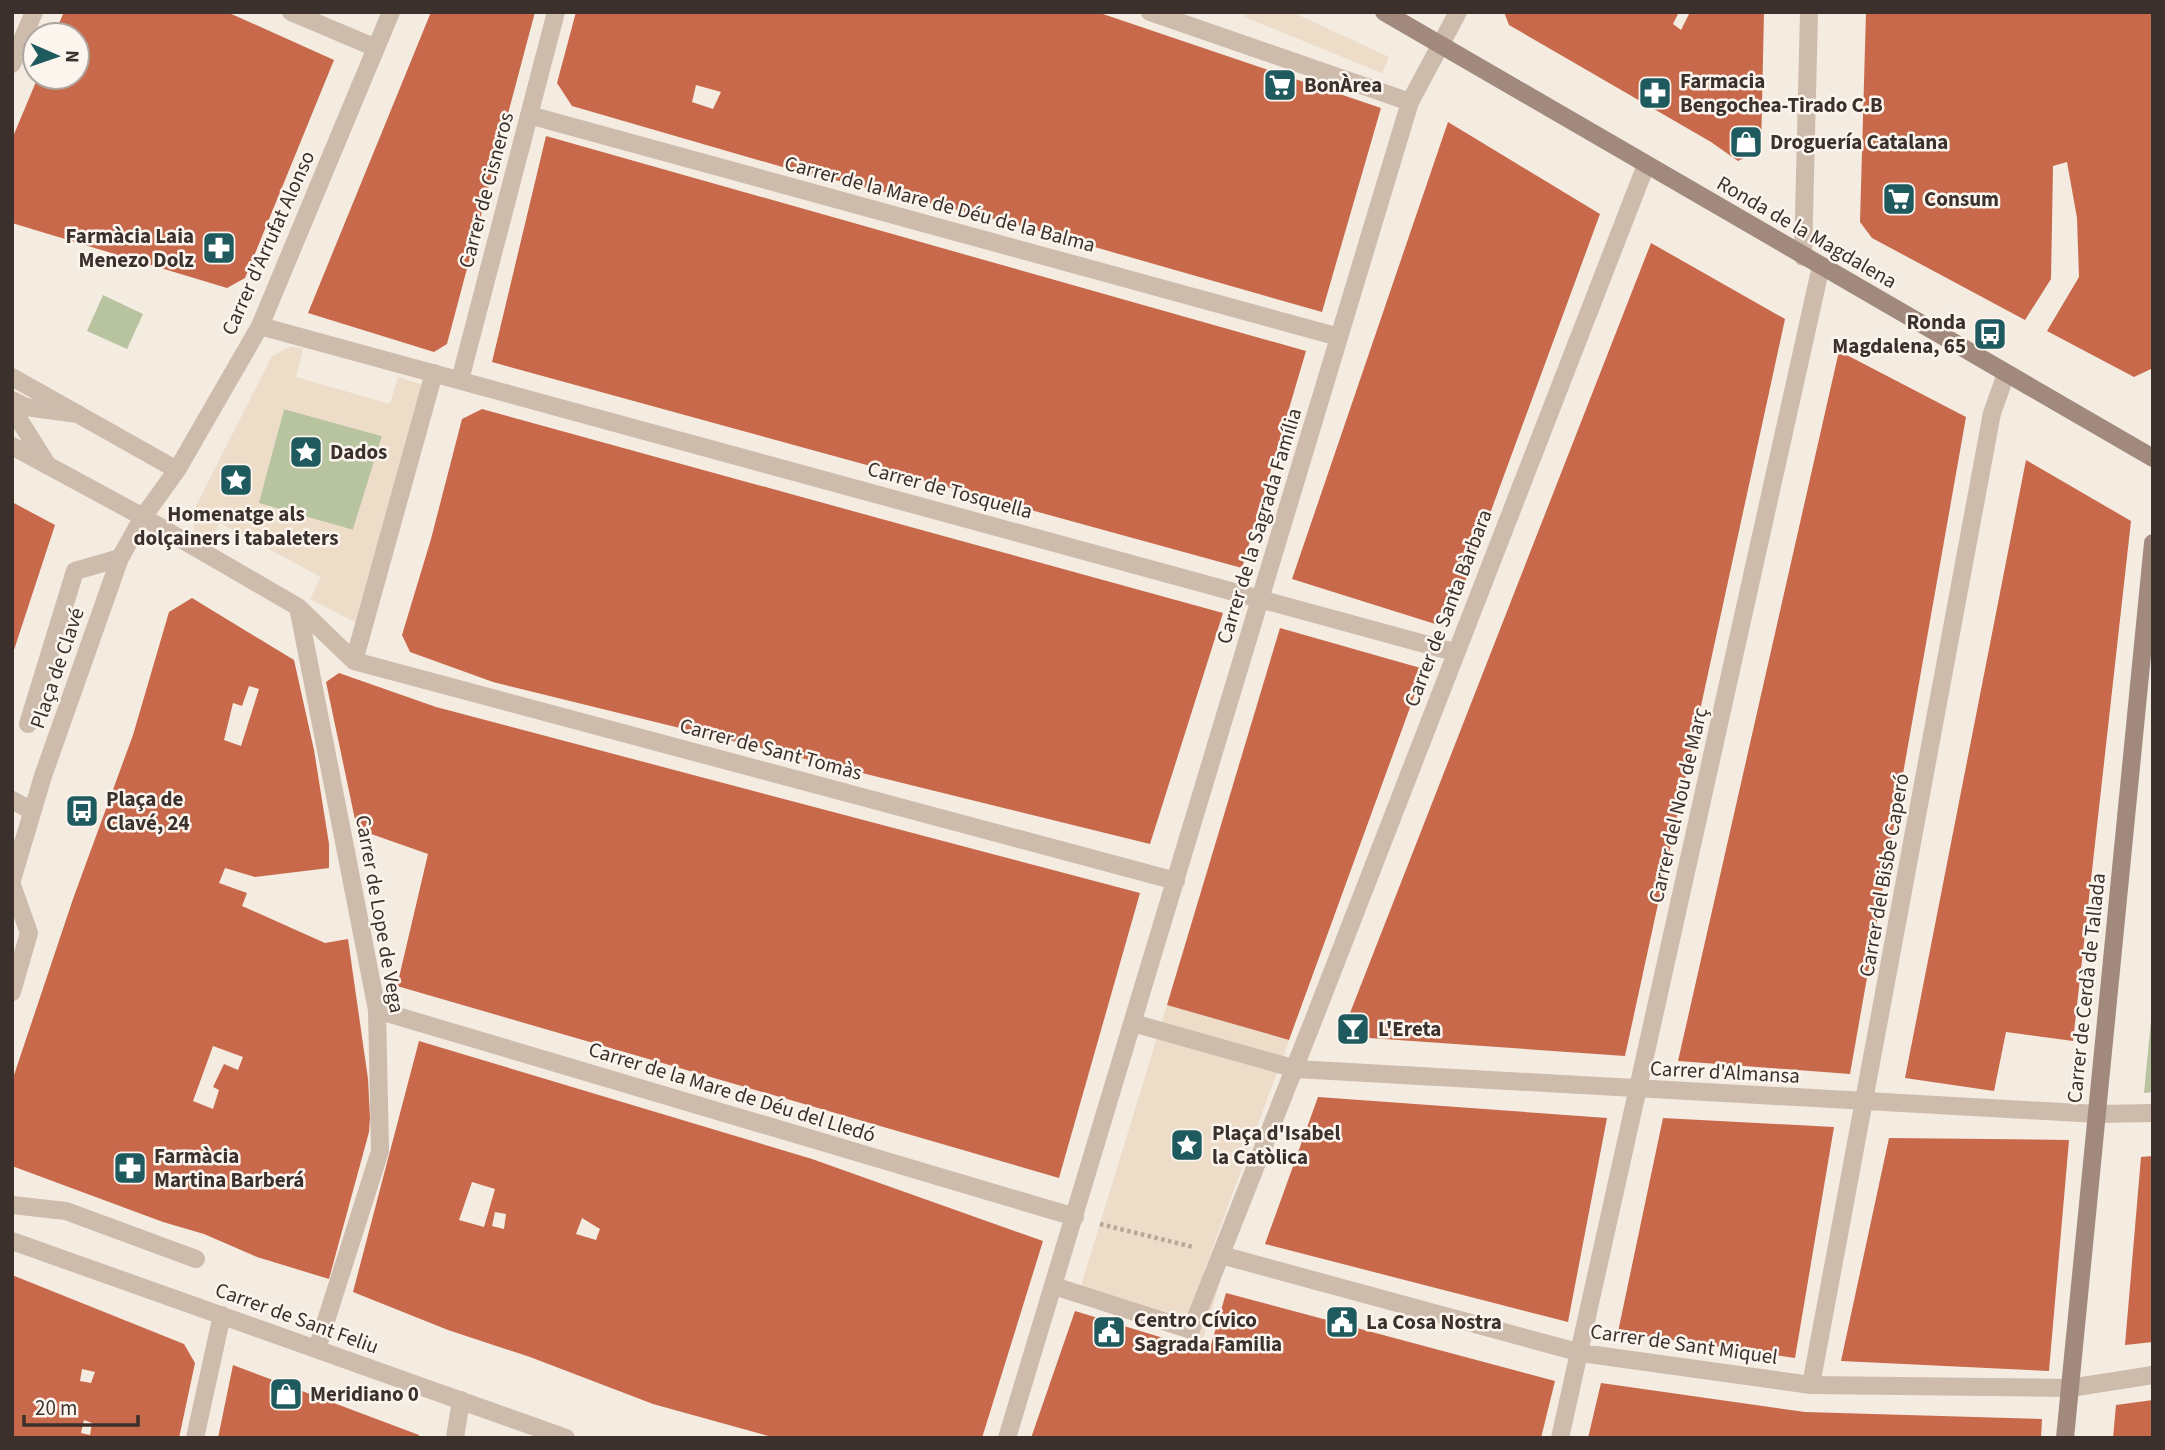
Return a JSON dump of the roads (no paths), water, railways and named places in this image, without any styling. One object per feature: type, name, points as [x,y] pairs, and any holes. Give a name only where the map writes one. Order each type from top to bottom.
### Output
[{"type":"main road","name":"Ronda de la Magdalena","points":[[1384,12],[1438,46],[2153,458]]},
{"type":"main road","name":"Carrer de Cerdà de Tallada","points":[[2065,1438],[2153,544]]},
{"type":"street","points":[[12,64],[34,12]]},
{"type":"street","points":[[291,12],[376,48]]},
{"type":"street","name":"Carrer d'Arrufat Alonso","points":[[143,517],[177,470],[260,326],[391,12]]},
{"type":"street","name":"Carrer de Cisneros","points":[[460,380],[556,12]]},
{"type":"street","points":[[1150,12],[1410,102]]},
{"type":"street","points":[[1438,46],[1458,12]]},
{"type":"street","points":[[1803,257],[1810,12]]},
{"type":"street","name":"Carrer de la Sagrada Família","points":[[1133,1023],[1410,102],[1438,46]]},
{"type":"street","name":"Carrer de la Mare de Déu de la Balma","points":[[529,115],[1339,337]]},
{"type":"street","name":"Carrer de Santa Bàrbara","points":[[1296,1069],[1454,652],[1646,165]]},
{"type":"street","name":"Carrer del Nou de Març","points":[[1560,1438],[1821,266]]},
{"type":"street","name":"Carrer de Tosquella","points":[[260,326],[1454,652]]},
{"type":"street","points":[[12,446],[143,517],[298,607],[354,660],[434,373]]},
{"type":"street","name":"Carrer del Bisbe Caperó","points":[[1811,1385],[1992,413],[2006,374]]},
{"type":"street","points":[[12,377],[177,470]]},
{"type":"street","points":[[12,400],[26,407],[81,415]]},
{"type":"street","points":[[12,415],[18,418],[48,466]]},
{"type":"street","name":"Plaça de Clavé","points":[[12,882],[32,811],[120,558],[143,517]]},
{"type":"street","points":[[28,724],[75,571],[120,558]]},
{"type":"street","name":"Carrer de Lope de Vega","points":[[298,607],[377,1010],[380,1151],[317,1349]]},
{"type":"street","name":"Carrer de Sant Tomàs","points":[[354,660],[1176,881]]},
{"type":"street","points":[[12,800],[32,811]]},
{"type":"street","points":[[12,882],[29,933],[12,992]]},
{"type":"street","name":"Carrer de la Mare de Déu del Lledó","points":[[377,1010],[1075,1217]]},
{"type":"street","points":[[1007,1438],[1133,1023],[1296,1069],[1191,1330],[1054,1286]]},
{"type":"street","name":"Carrer d'Almansa","points":[[1296,1069],[1638,1091],[2097,1114],[2153,1113]]},
{"type":"street","points":[[12,1205],[66,1211],[197,1259]]},
{"type":"street","name":"Carrer de Sant Feliu","points":[[12,1241],[566,1438]]},
{"type":"street","name":"Carrer de Sant Miquel","points":[[1221,1255],[1581,1353],[1811,1385],[2070,1388],[2153,1374]]},
{"type":"street","points":[[195,1438],[222,1315]]},
{"type":"street","points":[[455,1438],[461,1400]]},
{"type":"place","name":"BonÀrea","points":[[1280,85]]},
{"type":"place","name":"Farmacia Bengochea-Tirado C.B","points":[[1655,93]]},
{"type":"place","name":"Droguería Catalana","points":[[1746,142]]},
{"type":"place","name":"Consum","points":[[1899,199]]},
{"type":"place","name":"Farmàcia Laia Menezo Dolz","points":[[219,248]]},
{"type":"place","name":"Ronda Magdalena, 65","points":[[1990,334]]},
{"type":"place","name":"Dados","points":[[306,452]]},
{"type":"place","name":"Homenatge als dolçainers i tabaleters","points":[[236,480]]},
{"type":"place","name":"Plaça de Clavé, 24","points":[[82,811]]},
{"type":"place","name":"L'Ereta","points":[[1353,1029]]},
{"type":"place","name":"Plaça d'Isabel la Catòlica","points":[[1187,1145]]},
{"type":"place","name":"Farmàcia Martina Barberá","points":[[130,1168]]},
{"type":"place","name":"La Cosa Nostra","points":[[1342,1322]]},
{"type":"place","name":"Centro Cívico Sagrada Familia","points":[[1109,1332]]},
{"type":"place","name":"Meridiano 0","points":[[286,1394]]}]
